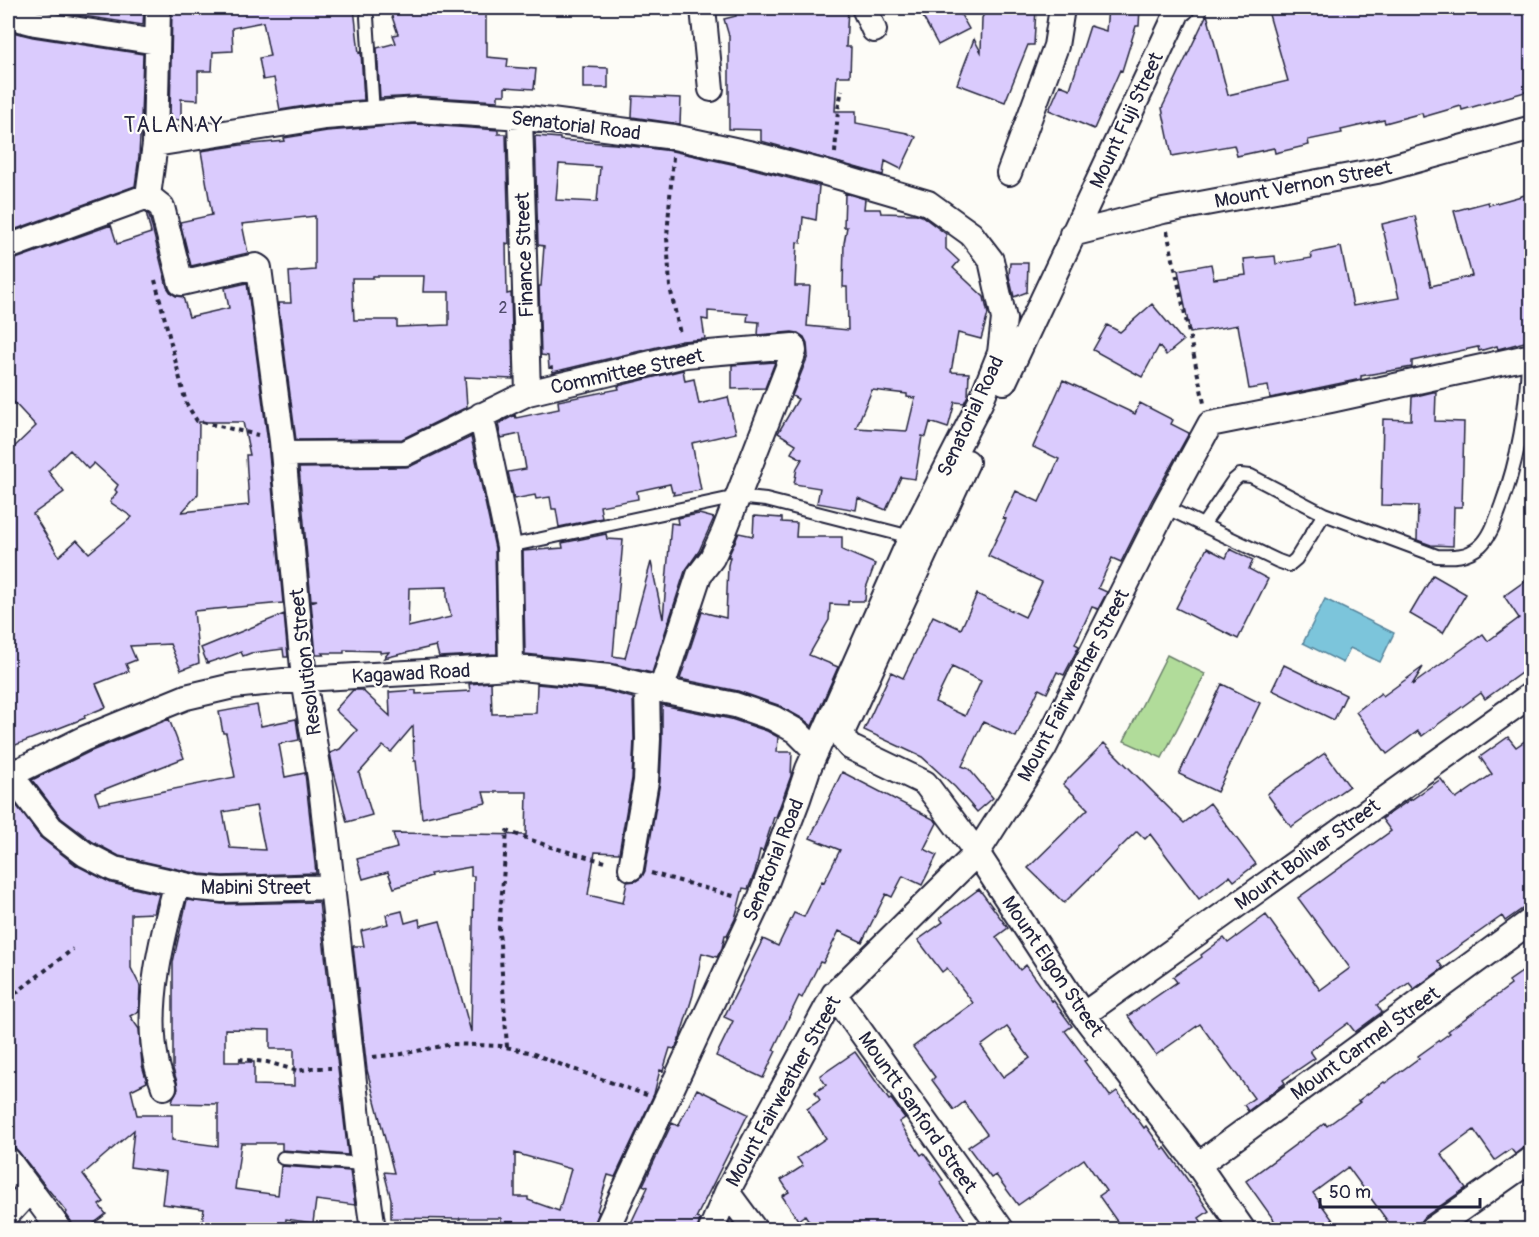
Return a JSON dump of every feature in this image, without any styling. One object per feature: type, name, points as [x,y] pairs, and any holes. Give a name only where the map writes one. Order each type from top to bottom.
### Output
[{"type":"street","points":[[8,247],[148,196],[155,144],[158,8]]},
{"type":"street","points":[[703,8],[711,89]]},
{"type":"street","points":[[864,8],[874,30]]},
{"type":"street","points":[[1009,173],[1056,46],[1062,8]]},
{"type":"street","name":"Mount Fuji Street","points":[[843,730],[1072,234],[1178,11],[1182,8]]},
{"type":"street","points":[[8,15],[35,23],[157,42]]},
{"type":"street","name":"Senatorial Road","points":[[155,144],[325,117],[416,110],[520,117],[674,137],[753,154],[928,203],[971,234],[991,260],[1004,319],[1000,352],[980,403],[911,537],[815,750],[757,904],[606,1230]]},
{"type":"street","name":"Finance Street","points":[[520,117],[528,393]]},
{"type":"street","name":"Mount Vernon Street","points":[[1072,234],[1163,211],[1377,171],[1532,128]]},
{"type":"street","name":"Resolution Street","points":[[148,196],[162,207],[181,282],[256,266],[259,268],[283,447],[304,678],[320,778],[363,1164],[373,1230]]},
{"type":"street","name":"Committee Street","points":[[283,447],[405,453],[528,393],[685,355],[793,346],[792,357],[745,481],[712,558],[699,575],[654,688],[646,781],[631,868]]},
{"type":"street","points":[[1210,424],[1530,357]]},
{"type":"street","points":[[481,415],[509,546],[511,667]]},
{"type":"street","name":"Mount Fairweather Street","points":[[711,1230],[727,1192],[834,994],[977,853],[1044,748],[1165,507],[1210,424]]},
{"type":"street","name":"Kagawad Road","points":[[8,773],[83,739],[186,697],[233,686],[304,678],[511,667],[609,677],[735,705],[773,718],[796,731],[815,750]]},
{"type":"street","name":"Mount Bolivar Street","points":[[1083,1015],[1532,694]]},
{"type":"street","name":"Mount Elgon Street","points":[[843,730],[844,740],[850,747],[925,783],[977,853],[1083,1015],[1198,1165],[1243,1230]]},
{"type":"street","name":"Mabini Street","points":[[8,773],[51,828],[85,854],[114,869],[198,888],[222,890],[333,887]]},
{"type":"street","points":[[164,1087],[156,1060],[153,1026],[155,985],[166,923],[177,883]]},
{"type":"street","name":"Mount Carmel Street","points":[[1198,1165],[1532,920]]},
{"type":"street","name":"Mountt Sanford Street","points":[[834,994],[1002,1230]]},
{"type":"street","points":[[1431,1230],[1532,1159]]},
{"type":"street","points":[[8,1160],[60,1230]]},
{"type":"street","points":[[8,1214],[30,1190]]},
{"type":"street","points":[[727,1192],[755,1230]]},
{"type":"lane","points":[[367,17],[373,113]]},
{"type":"lane","points":[[1203,525],[1233,481],[1240,475],[1251,476],[1324,514],[1437,556],[1455,557],[1470,552],[1482,544],[1495,522],[1516,460],[1521,438],[1530,357]]},
{"type":"lane","points":[[509,546],[737,497],[766,500],[911,537]]},
{"type":"lane","points":[[1165,507],[1289,565],[1296,559],[1324,514]]},
{"type":"lane","points":[[283,1158],[363,1164]]},
{"type":"path","points":[[833,175],[838,109],[842,90]]},
{"type":"path","points":[[674,137],[667,237],[670,287],[685,355]]},
{"type":"path","points":[[1163,211],[1200,389],[1210,424]]},
{"type":"path","points":[[155,280],[186,404],[197,421],[283,447]]},
{"type":"path","points":[[507,1047],[498,929],[507,831],[562,850],[726,893],[757,904]]},
{"type":"path","points":[[8,999],[74,948]]},
{"type":"path","points":[[239,1059],[267,1062],[298,1071],[452,1044],[507,1047],[529,1052],[666,1101]]},
{"type":"green space","points":[[1167,655],[1205,674],[1162,758],[1124,741]]},
{"type":"water","points":[[1325,599],[1394,633],[1380,662],[1350,648],[1343,663],[1303,643]]},
{"type":"building","points":[[32,8],[144,8],[143,25],[38,9]]},
{"type":"building","points":[[172,8],[354,8],[359,53],[361,52],[364,100],[280,110],[274,78],[263,80],[259,58],[270,56],[263,22],[232,28],[233,51],[213,52],[212,71],[198,71],[198,100],[181,99],[181,120],[170,119]]},
{"type":"building","points":[[389,8],[486,8],[487,57],[508,59],[507,67],[536,69],[534,89],[505,87],[505,95],[498,95],[498,101],[417,96],[380,98],[377,48],[396,43],[393,35],[398,34]]},
{"type":"building","points":[[734,8],[848,8],[846,47],[851,47],[850,76],[837,76],[835,111],[856,111],[856,123],[907,133],[916,137],[901,169],[885,161],[883,175],[761,141],[761,130],[729,129],[729,36],[724,19],[736,16]]},
{"type":"building","points":[[940,8],[957,8],[969,29],[938,45],[923,17]]},
{"type":"building","points":[[987,8],[1036,8],[1034,45],[1028,45],[1005,102],[957,84],[974,39],[981,52],[982,18]]},
{"type":"building","points":[[1108,8],[1140,8],[1139,26],[1136,26],[1122,71],[1120,70],[1094,129],[1049,110],[1060,85],[1070,89],[1090,26],[1106,31]]},
{"type":"building","points":[[1280,8],[1372,8],[1374,13],[1391,8],[1532,8],[1532,90],[1462,110],[1461,106],[1423,117],[1422,113],[1385,123],[1384,120],[1341,130],[1342,133],[1308,140],[1309,145],[1275,153],[1274,148],[1237,156],[1234,145],[1172,156],[1162,108],[1207,14],[1228,95],[1288,81],[1268,11]]},
{"type":"building","points":[[8,31],[143,54],[139,156],[135,186],[8,232]]},
{"type":"building","points":[[583,67],[608,68],[608,88],[583,88]]},
{"type":"building","points":[[633,96],[681,98],[680,124],[632,117]]},
{"type":"building","points":[[416,124],[498,130],[498,134],[506,134],[509,244],[506,243],[507,294],[511,293],[513,379],[465,377],[467,407],[402,439],[296,440],[278,303],[291,303],[289,272],[315,270],[315,216],[242,224],[248,253],[191,266],[180,222],[212,215],[201,151],[285,141],[284,138],[327,131]],"holes":[[[424,276],[423,292],[449,292],[449,325],[397,327],[397,320],[354,320],[352,278]]]},
{"type":"building","points":[[535,136],[672,151],[819,186],[816,220],[803,217],[801,243],[797,242],[795,286],[810,286],[807,326],[848,330],[847,287],[843,287],[844,243],[847,227],[844,227],[845,193],[865,199],[864,209],[880,209],[881,213],[922,216],[946,234],[946,249],[959,261],[953,268],[984,297],[988,314],[981,339],[958,333],[951,372],[969,373],[968,395],[964,403],[955,402],[948,428],[930,422],[926,437],[922,436],[915,479],[901,477],[886,510],[858,498],[856,510],[817,503],[820,488],[794,484],[797,468],[802,459],[791,453],[796,444],[778,433],[798,399],[792,396],[808,356],[804,337],[792,332],[758,335],[759,322],[747,321],[748,314],[708,311],[708,320],[702,319],[705,339],[682,341],[553,372],[552,367],[549,368],[548,356],[541,355],[539,286],[541,286],[544,246],[538,245]],"holes":[[[559,164],[600,167],[597,202],[556,200]],[[872,390],[907,394],[907,397],[915,398],[907,431],[856,428]]]},
{"type":"building","points":[[1532,193],[1532,340],[1498,349],[1497,346],[1479,351],[1478,347],[1412,361],[1412,367],[1361,376],[1361,379],[1270,398],[1268,386],[1249,389],[1238,325],[1190,333],[1178,270],[1211,264],[1214,279],[1246,275],[1244,259],[1275,256],[1276,264],[1312,258],[1311,253],[1341,247],[1353,306],[1399,298],[1382,224],[1415,216],[1431,286],[1472,276],[1454,211],[1488,202],[1489,205]]},
{"type":"building","points":[[146,212],[149,215],[167,287],[171,293],[183,297],[189,317],[229,308],[225,288],[247,283],[268,443],[283,603],[194,611],[199,663],[181,670],[170,644],[130,646],[136,660],[126,664],[129,671],[96,684],[106,707],[84,716],[85,718],[8,748],[8,453],[36,426],[8,396],[8,261],[111,225],[117,244],[151,233]],"holes":[[[199,422],[243,422],[250,455],[246,455],[249,505],[182,512],[198,494]],[[70,450],[88,469],[94,463],[118,485],[115,490],[117,492],[110,502],[132,517],[89,553],[77,540],[59,556],[33,514],[64,492],[48,471]]]},
{"type":"building","points":[[1010,263],[1028,263],[1027,292],[1014,297],[1009,276]]},
{"type":"building","points":[[1152,304],[1183,341],[1166,355],[1159,346],[1142,377],[1093,350],[1107,325],[1120,332]]},
{"type":"building","points":[[775,362],[765,388],[732,389],[732,365]]},
{"type":"building","points":[[683,370],[685,381],[694,379],[699,404],[728,397],[736,433],[692,443],[701,490],[673,495],[670,484],[637,491],[638,499],[600,506],[602,518],[559,527],[556,509],[552,509],[550,497],[536,499],[535,495],[514,499],[508,472],[526,469],[520,434],[501,438],[498,424],[515,415],[516,418],[559,409],[558,401],[619,389],[618,386]]},
{"type":"building","points":[[1063,380],[1135,414],[1140,403],[1173,420],[1171,424],[1189,433],[1121,562],[1112,558],[1098,588],[1107,592],[1098,609],[1092,607],[1075,644],[1079,646],[1064,675],[1057,672],[1047,693],[1039,689],[1016,737],[983,722],[962,766],[969,769],[993,798],[977,812],[955,787],[922,757],[864,730],[891,672],[903,678],[933,616],[961,629],[977,594],[1025,617],[1042,582],[988,556],[1006,519],[1003,518],[1016,491],[1039,502],[1059,459],[1033,447]],"holes":[[[952,667],[981,681],[965,716],[935,702]]]},
{"type":"building","points":[[1436,392],[1435,421],[1464,422],[1462,507],[1454,507],[1453,546],[1431,545],[1417,540],[1418,506],[1381,505],[1383,419],[1411,420],[1412,397]]},
{"type":"building","points":[[471,437],[495,548],[497,654],[439,657],[436,646],[384,658],[389,652],[344,650],[344,653],[316,655],[311,602],[317,600],[311,600],[299,468],[411,466]],"holes":[[[447,587],[451,617],[408,627],[409,588]]]},
{"type":"building","points":[[699,514],[714,518],[699,551],[685,571],[652,673],[610,663],[525,654],[523,551],[563,548],[562,543],[606,534],[607,539],[623,540],[613,656],[625,658],[651,562],[663,619],[671,523],[678,524],[677,518]]},
{"type":"building","points":[[754,516],[782,518],[782,522],[797,523],[796,537],[842,537],[842,550],[875,564],[866,588],[865,601],[848,601],[848,605],[830,604],[829,620],[809,655],[838,667],[812,726],[778,705],[738,691],[680,679],[702,612],[726,618],[730,557],[728,557],[739,533],[753,536]]},
{"type":"building","points":[[1207,548],[1226,558],[1230,549],[1253,560],[1249,569],[1268,579],[1238,639],[1176,608]]},
{"type":"building","points":[[1433,575],[1466,594],[1443,633],[1410,614]]},
{"type":"building","points":[[1532,576],[1532,665],[1485,699],[1481,693],[1422,736],[1418,731],[1387,754],[1356,712],[1381,693],[1383,696],[1423,667],[1412,685],[1483,634],[1488,641],[1519,618],[1504,596]]},
{"type":"building","points":[[284,614],[288,657],[284,657],[283,649],[243,656],[241,652],[207,663],[201,648]]},
{"type":"building","points":[[1284,665],[1346,695],[1334,720],[1272,690]]},
{"type":"building","points":[[491,682],[492,714],[536,713],[537,684],[607,691],[633,698],[632,779],[619,853],[595,852],[588,895],[623,903],[627,882],[636,881],[645,871],[660,782],[662,705],[731,719],[767,731],[778,737],[777,752],[792,752],[791,776],[763,851],[760,850],[748,889],[743,888],[735,919],[725,935],[717,957],[702,953],[693,995],[680,1037],[675,1049],[670,1048],[663,1071],[660,1070],[654,1094],[615,1177],[608,1175],[592,1230],[512,1230],[514,1222],[501,1222],[501,1218],[391,1218],[391,1199],[384,1172],[394,1173],[367,1070],[353,946],[364,946],[361,931],[388,924],[386,915],[402,911],[405,923],[419,919],[420,926],[440,921],[471,1032],[474,876],[471,876],[471,867],[430,874],[431,876],[394,888],[388,872],[363,879],[357,859],[397,848],[393,833],[526,835],[527,792],[483,792],[486,803],[422,818],[416,761],[414,761],[413,726],[391,752],[383,746],[359,773],[372,815],[347,822],[330,753],[340,749],[357,730],[335,710],[353,690],[362,690],[390,716],[389,692],[416,690],[416,694],[470,691],[469,684]],"holes":[[[515,1153],[571,1169],[559,1211],[528,1200],[528,1197],[515,1197]]]},
{"type":"building","points":[[1222,684],[1260,703],[1217,792],[1179,774]]},
{"type":"building","points":[[257,705],[261,726],[296,719],[299,740],[279,744],[285,777],[305,773],[316,873],[222,876],[200,874],[119,856],[93,842],[61,818],[32,780],[89,752],[169,719],[184,758],[95,793],[99,804],[235,777],[219,712]],"holes":[[[256,806],[265,850],[230,848],[223,812]]]},
{"type":"building","points":[[1532,736],[1532,902],[1505,921],[1502,916],[1438,961],[1443,968],[1414,989],[1409,983],[1377,1005],[1382,1012],[1355,1032],[1348,1023],[1310,1051],[1315,1058],[1283,1080],[1285,1083],[1248,1111],[1244,1105],[1254,1098],[1200,1024],[1156,1055],[1128,1016],[1177,982],[1173,977],[1224,938],[1228,943],[1266,915],[1320,990],[1350,968],[1298,898],[1391,831],[1382,819],[1441,779],[1456,799],[1492,774],[1480,757],[1508,737],[1516,747]]},
{"type":"building","points":[[1104,743],[1184,823],[1210,803],[1256,864],[1234,881],[1230,876],[1199,899],[1150,834],[1145,839],[1137,831],[1064,903],[1028,868],[1088,809],[1063,784]]},
{"type":"building","points":[[1325,753],[1349,786],[1291,827],[1267,794]]},
{"type":"building","points":[[842,772],[935,820],[937,823],[924,849],[937,855],[922,885],[903,876],[892,897],[886,894],[862,942],[839,931],[802,998],[799,996],[773,1050],[776,1051],[763,1078],[716,1056],[733,1021],[724,1017],[763,939],[778,946],[794,913],[804,917],[840,850],[810,838]]},
{"type":"building","points":[[8,794],[40,837],[76,865],[111,883],[159,894],[154,913],[131,914],[131,968],[140,986],[139,1011],[130,1016],[139,1029],[142,1065],[147,1082],[131,1090],[137,1115],[172,1115],[172,1140],[218,1146],[218,1104],[172,1103],[178,1089],[173,1069],[173,962],[187,900],[222,904],[319,902],[348,1155],[282,1150],[282,1143],[241,1143],[235,1189],[278,1195],[281,1166],[350,1171],[355,1205],[316,1200],[313,1223],[286,1219],[285,1230],[201,1230],[204,1209],[162,1204],[166,1172],[130,1167],[134,1130],[83,1174],[104,1202],[99,1205],[106,1214],[85,1230],[75,1230],[67,1212],[19,1152],[14,1147],[8,1146]],"holes":[[[225,1029],[270,1030],[270,1049],[294,1049],[294,1086],[254,1085],[254,1062],[225,1062]]]},
{"type":"building","points":[[979,889],[1008,928],[996,937],[1020,970],[1026,965],[1072,1026],[1065,1031],[1110,1096],[1117,1091],[1144,1128],[1146,1126],[1163,1150],[1165,1148],[1209,1211],[1199,1218],[1207,1230],[1123,1230],[1099,1196],[1106,1191],[1084,1159],[1018,1205],[996,1175],[991,1178],[968,1147],[987,1134],[964,1102],[954,1110],[932,1080],[935,1077],[913,1047],[973,1003],[947,968],[942,972],[918,940],[943,922],[940,918]],"holes":[[[1007,1027],[1030,1058],[1003,1077],[981,1046]]]},
{"type":"building","points":[[1532,965],[1532,1145],[1524,1147],[1515,1154],[1511,1149],[1495,1160],[1474,1130],[1441,1154],[1466,1188],[1423,1218],[1417,1230],[1394,1230],[1348,1167],[1313,1193],[1340,1230],[1281,1230],[1246,1181],[1325,1123],[1327,1126],[1419,1058],[1418,1056],[1450,1033],[1448,1031],[1511,985],[1509,981]]},
{"type":"building","points":[[855,1052],[889,1100],[891,1099],[905,1118],[899,1122],[921,1155],[924,1153],[943,1180],[940,1182],[972,1230],[815,1230],[805,1215],[798,1220],[782,1196],[789,1192],[781,1180],[803,1166],[797,1158],[826,1138],[807,1109],[820,1100],[815,1092],[826,1085],[820,1076]]},
{"type":"building","points":[[697,1089],[748,1114],[696,1218],[700,1219],[697,1230],[622,1230],[624,1225],[629,1227],[648,1187],[643,1185],[672,1123],[678,1126]]},
{"type":"district","name":"TALANAY","points":[[174,125]]}]
